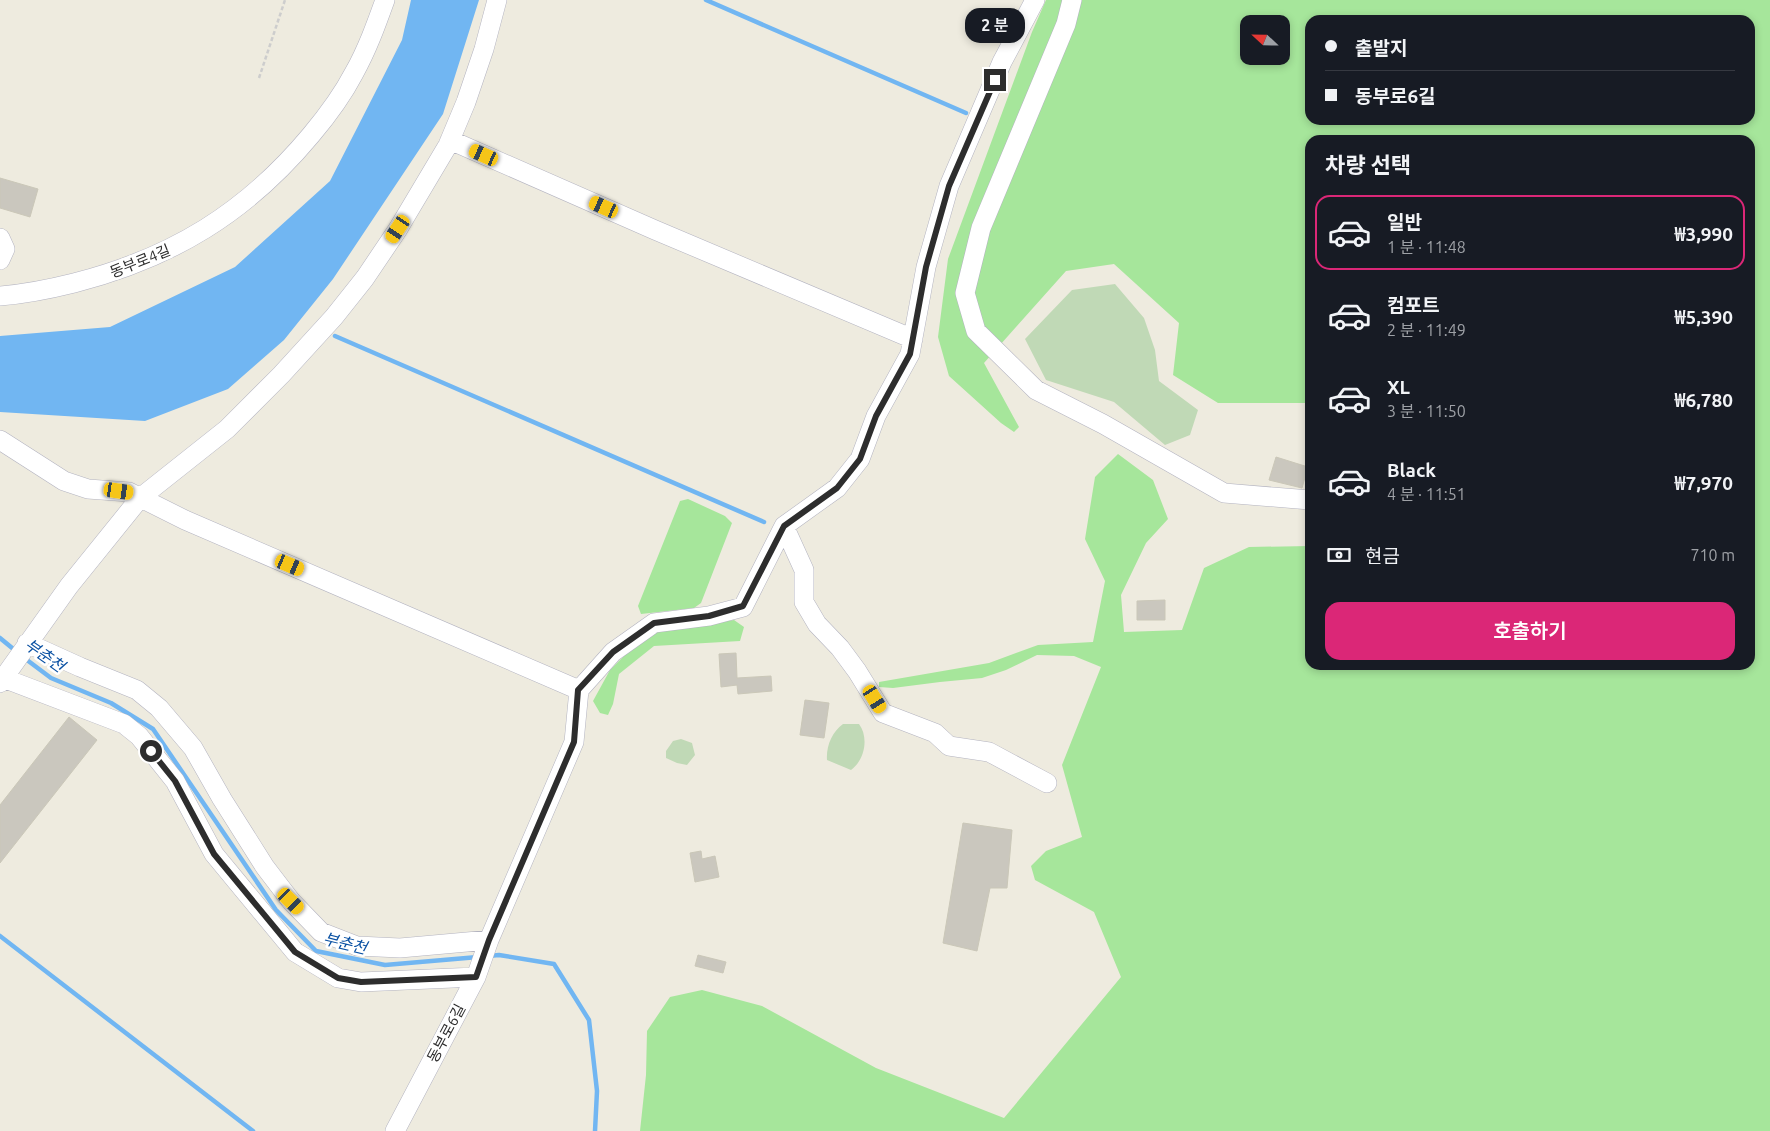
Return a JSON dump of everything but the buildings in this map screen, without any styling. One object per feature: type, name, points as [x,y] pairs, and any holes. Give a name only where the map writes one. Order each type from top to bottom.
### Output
[{"type":"street","name":"동부로4길","points":[[0,296],[62,286],[102,276],[140,262],[183,243],[217,222],[263,187],[294,156],[329,114],[354,74],[385,0]]},
{"type":"street","points":[[476,977],[361,982],[338,978],[295,952],[214,854],[175,781],[139,736],[124,724],[1,679],[69,586],[140,498],[227,429],[281,375],[334,317],[365,278],[398,229],[450,140],[466,102],[484,50],[497,0]]},
{"type":"street","points":[[0,440],[74,486],[129,492],[186,520],[578,690],[613,652],[654,623],[709,616],[743,606],[784,526],[837,488],[860,459],[876,416],[910,354],[926,267],[949,186],[1002,62],[1036,0]]},
{"type":"street","points":[[1072,0],[1066,24],[981,228],[965,293],[976,331],[1036,390],[1103,424],[1224,493],[1305,500]]},
{"type":"street","points":[[450,140],[655,230],[913,339]]},
{"type":"street","points":[[0,238],[5,249],[0,260]]},
{"type":"street","points":[[784,526],[804,570],[804,602],[817,624],[840,648],[857,671],[883,713],[935,732],[949,746],[989,752],[1048,783]]},
{"type":"street","points":[[27,643],[137,690],[159,708],[193,748],[222,799],[265,867],[291,901],[321,932],[357,946],[400,948],[489,940]]},
{"type":"street","name":"동부로6길","points":[[395,1131],[476,977],[489,940],[574,742],[578,690]]},
{"type":"path","points":[[259,78],[285,0]]},
{"type":"green space","points":[[1046,0],[1770,0],[1770,1131],[640,1131],[646,1075],[647,1031],[670,997],[702,990],[762,1006],[876,1068],[1004,1118],[1121,977],[1094,912],[1035,880],[1031,866],[1046,851],[1082,837],[1062,765],[1101,667],[1074,656],[1037,655],[1006,670],[982,678],[893,688],[879,687],[879,682],[989,663],[1038,645],[1093,642],[1105,581],[1085,539],[1095,477],[1118,454],[1153,480],[1168,519],[1146,543],[1121,595],[1124,632],[1182,630],[1204,568],[1249,547],[1305,546],[1305,670],[1755,670],[1755,135],[1305,135],[1305,403],[1218,403],[1173,375],[1179,323],[1114,264],[1066,271],[984,363],[1019,427],[1014,432],[1001,423],[949,376],[938,337],[948,259],[1032,32]]},
{"type":"green space","points":[[1115,284],[1144,318],[1155,350],[1159,381],[1198,410],[1190,435],[1165,445],[1114,402],[1046,380],[1025,339],[1072,290]]},
{"type":"green space","points":[[688,499],[725,516],[732,523],[701,603],[694,608],[641,614],[638,606],[680,501]]},
{"type":"green space","points":[[734,620],[744,627],[740,641],[654,646],[619,674],[613,704],[608,715],[600,713],[593,701],[610,670],[635,645],[658,631]]},
{"type":"green space","points":[[843,724],[859,724],[864,735],[865,742],[860,760],[851,770],[827,760],[830,740]]},
{"type":"green space","points":[[681,739],[692,743],[695,755],[687,765],[666,758],[666,751],[673,741]]},
{"type":"water","points":[[411,0],[479,0],[443,114],[333,279],[284,340],[228,389],[145,421],[0,412],[0,336],[110,327],[235,267],[330,181],[402,40]]},
{"type":"waterway","points":[[706,0],[966,113]]},
{"type":"waterway","points":[[335,336],[764,522]]},
{"type":"waterway","name":"부춘천","points":[[0,638],[17,652]]},
{"type":"waterway","name":"부춘천","points":[[23,657],[51,678],[111,703],[153,729],[276,910],[316,951],[385,965],[478,957]]},
{"type":"waterway","points":[[0,936],[253,1131]]},
{"type":"waterway","name":"부춘천","points":[[488,956],[499,955],[554,964],[589,1020],[597,1091],[595,1131]]},
{"type":"route","points":[[151,751],[175,781],[214,854],[295,952],[338,978],[361,982],[476,977],[489,940],[574,742],[578,690],[613,652],[654,623],[709,616],[743,606],[784,526],[837,488],[860,459],[876,416],[910,354],[926,267],[949,186],[995,80]]}]
